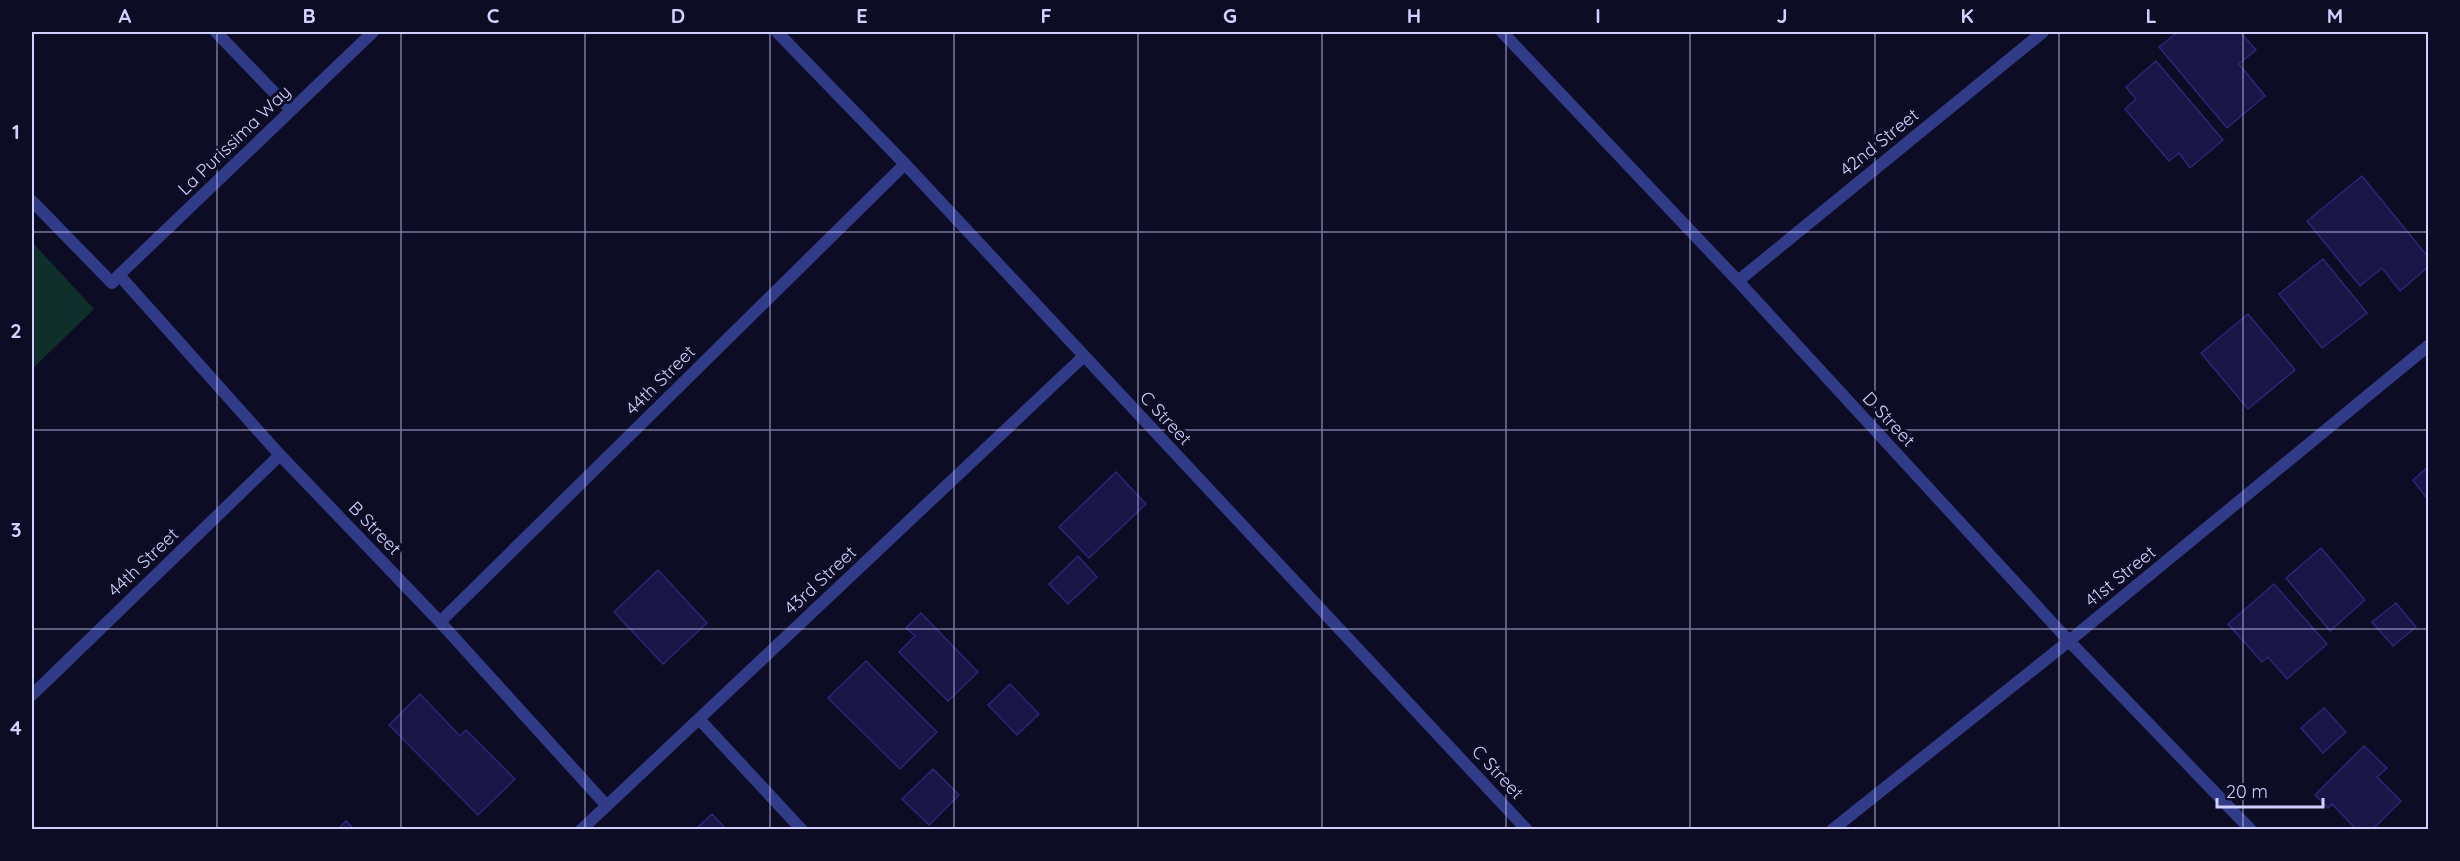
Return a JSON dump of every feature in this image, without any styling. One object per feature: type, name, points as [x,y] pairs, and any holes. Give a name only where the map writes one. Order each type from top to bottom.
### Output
[{"type":"street","points":[[216,32],[291,110]]},
{"type":"street","name":"La Purissima Way","points":[[119,275],[373,32]]},
{"type":"street","name":"C Street","points":[[777,32],[905,165],[1527,830]]},
{"type":"street","name":"D Street","points":[[1502,32],[1738,281],[2069,641],[2251,830]]},
{"type":"street","name":"42nd Street","points":[[1738,281],[2043,32]]},
{"type":"street","name":"44th Street","points":[[440,622],[905,165]]},
{"type":"street","points":[[32,201],[112,283],[119,275]]},
{"type":"street","name":"B Street","points":[[119,275],[280,455],[440,622],[606,805]]},
{"type":"street","name":"41st Street","points":[[1832,830],[2069,641],[2428,346]]},
{"type":"street","name":"43rd Street","points":[[581,830],[1084,356]]},
{"type":"street","name":"44th Street","points":[[32,695],[280,455]]},
{"type":"street","points":[[699,720],[802,830]]},
{"type":"green space","points":[[32,242],[94,309],[32,369]]},
{"type":"building","points":[[2178,32],[2240,32],[2256,50],[2239,64],[2265,96],[2227,128],[2159,47]]},
{"type":"building","points":[[2156,61],[2223,140],[2190,168],[2179,153],[2169,161],[2125,109],[2136,99],[2126,87]]},
{"type":"building","points":[[2362,176],[2428,257],[2428,267],[2400,291],[2382,268],[2360,286],[2307,221]]},
{"type":"building","points":[[2323,259],[2367,313],[2322,348],[2279,294]]},
{"type":"building","points":[[2248,314],[2295,370],[2248,409],[2201,353]]},
{"type":"building","points":[[2428,467],[2428,500],[2413,480]]},
{"type":"building","points":[[1116,472],[1146,504],[1089,558],[1059,527]]},
{"type":"building","points":[[2321,548],[2365,600],[2330,631],[2286,578]]},
{"type":"building","points":[[1078,556],[1097,577],[1068,604],[1049,584]]},
{"type":"building","points":[[658,570],[707,623],[663,664],[614,612]]},
{"type":"building","points":[[2274,584],[2327,644],[2287,679],[2268,657],[2262,662],[2228,624]]},
{"type":"building","points":[[2396,603],[2416,627],[2393,646],[2372,622]]},
{"type":"building","points":[[921,613],[978,672],[948,701],[899,652],[915,636],[906,628]]},
{"type":"building","points":[[866,661],[937,732],[900,769],[828,698]]},
{"type":"building","points":[[1010,684],[1039,714],[1017,735],[988,705]]},
{"type":"building","points":[[420,694],[460,736],[466,730],[515,779],[478,815],[389,725]]},
{"type":"building","points":[[2324,708],[2346,732],[2323,753],[2301,728]]},
{"type":"building","points":[[2364,746],[2387,768],[2377,777],[2401,801],[2372,830],[2357,830],[2332,804],[2328,808],[2315,795]]},
{"type":"building","points":[[933,769],[959,795],[929,825],[902,799]]},
{"type":"building","points":[[712,814],[727,830],[695,830]]},
{"type":"building","points":[[346,821],[355,830],[337,830]]}]
